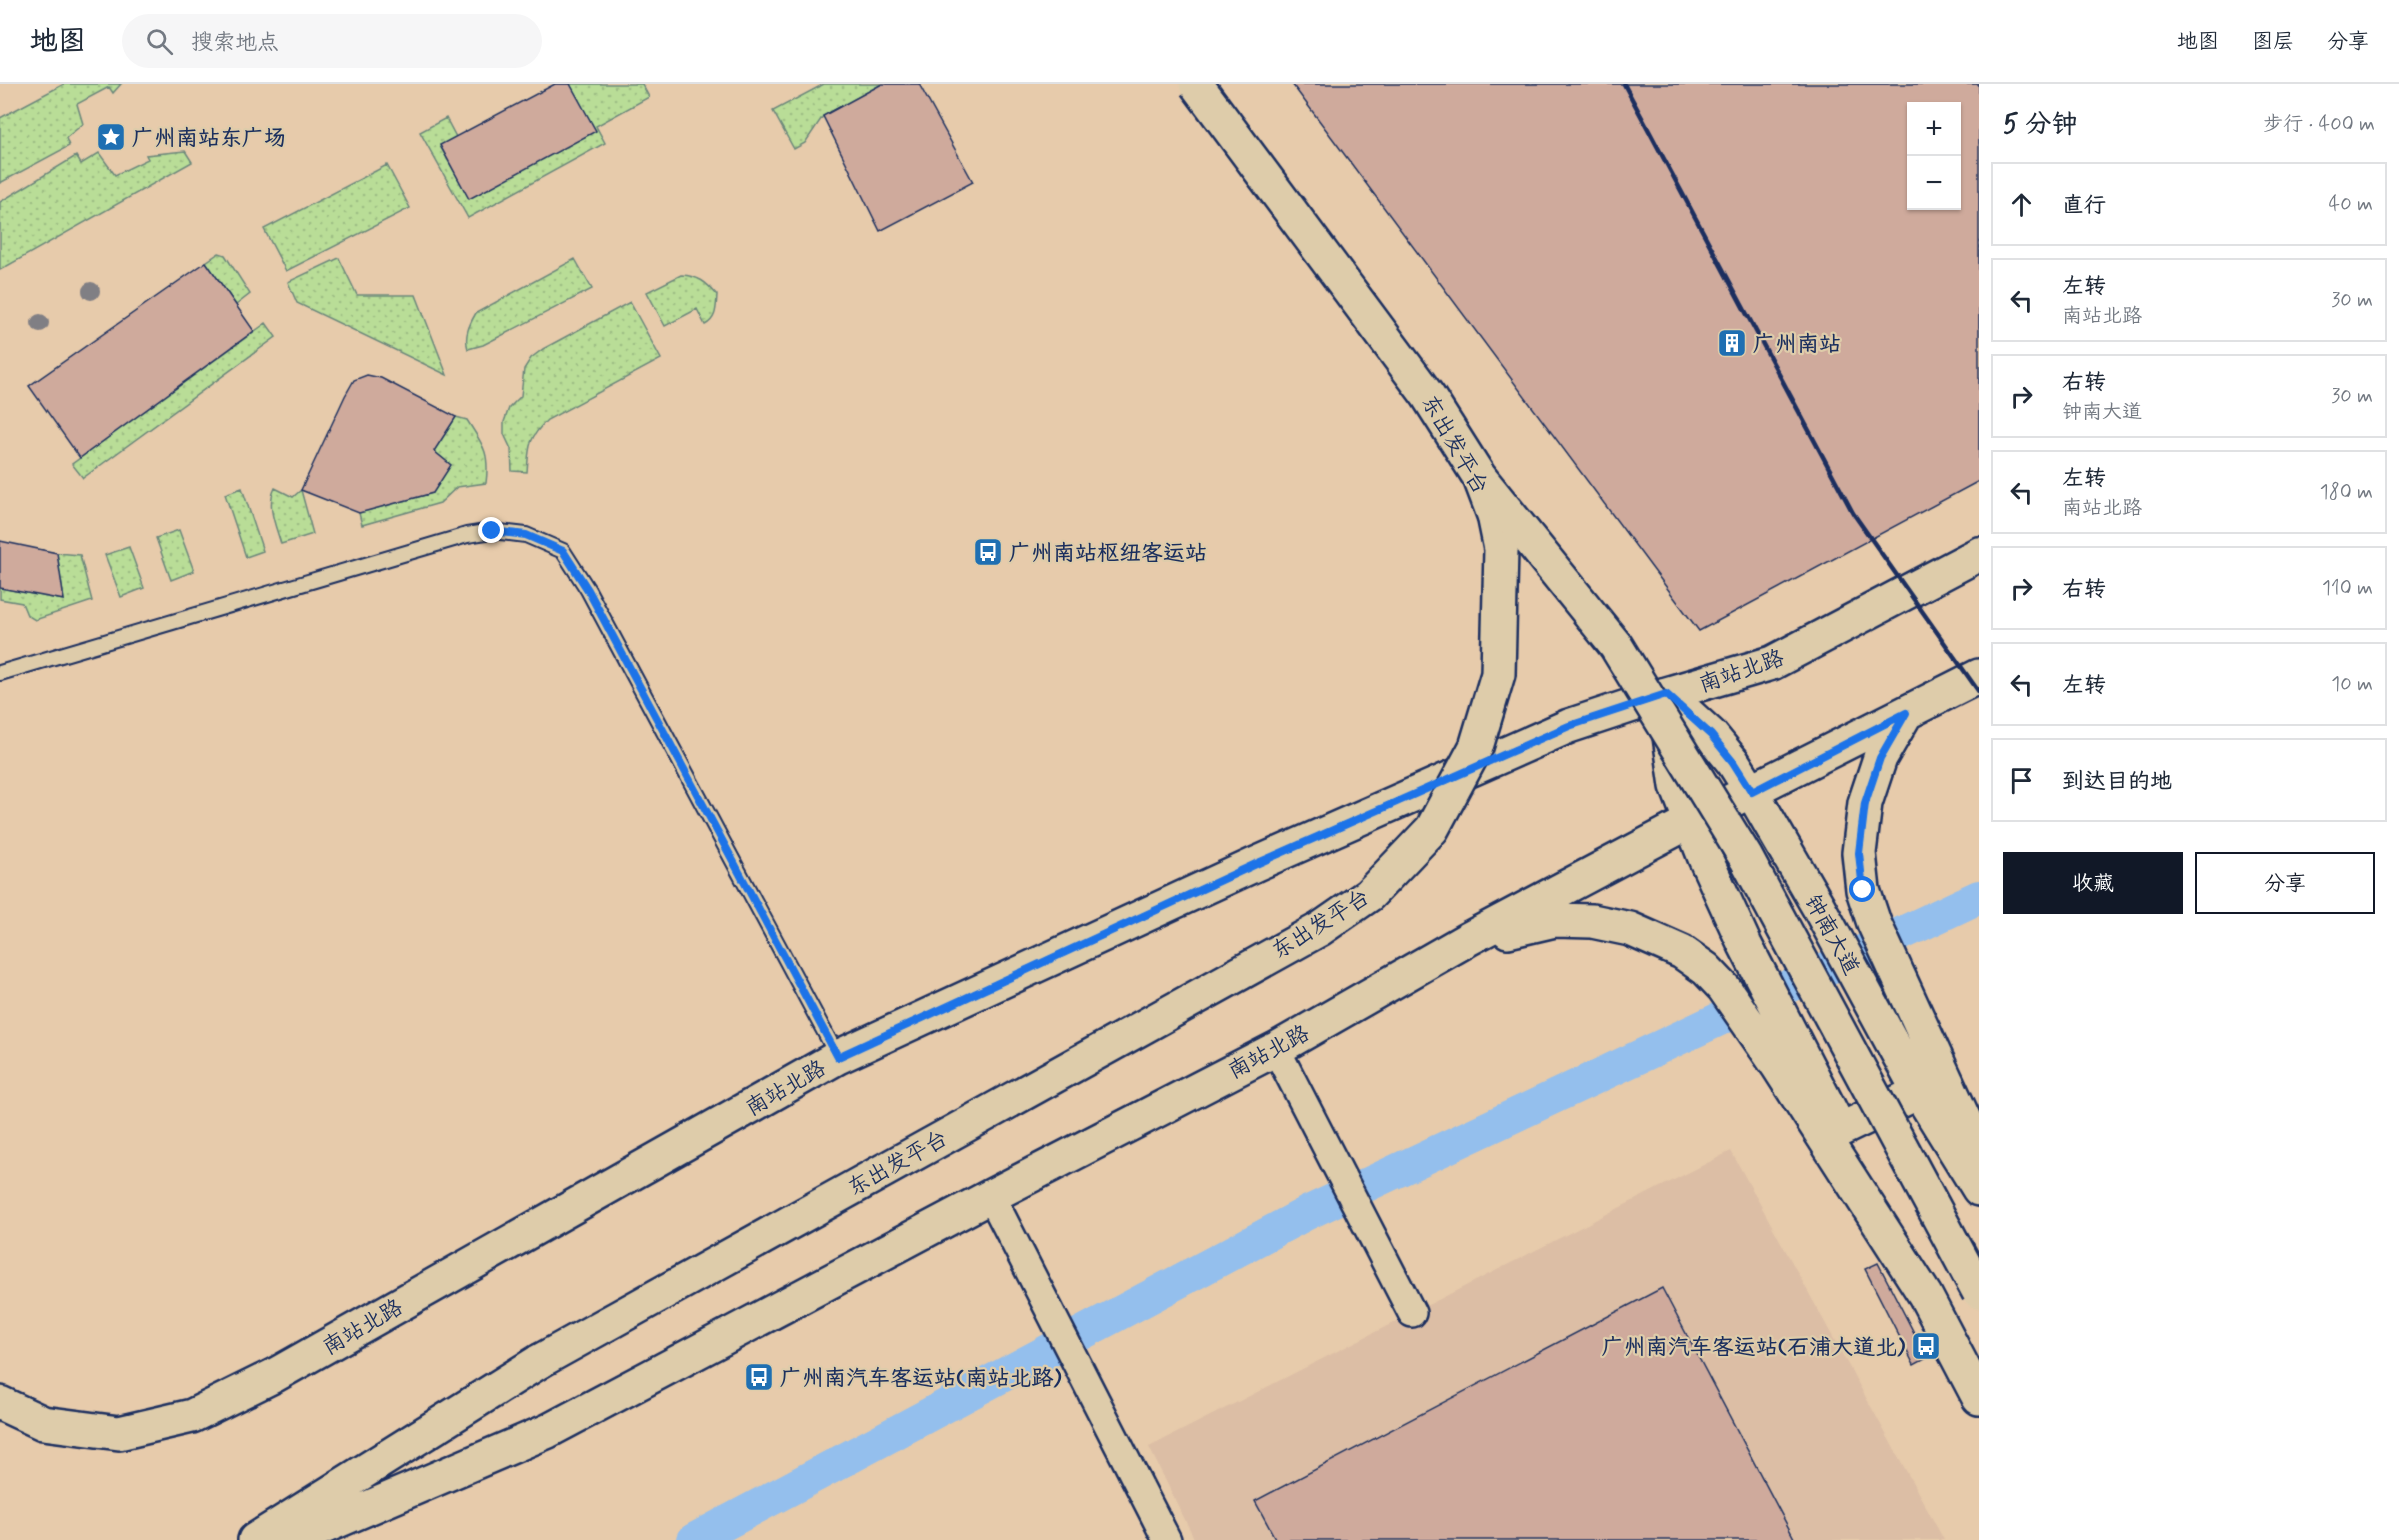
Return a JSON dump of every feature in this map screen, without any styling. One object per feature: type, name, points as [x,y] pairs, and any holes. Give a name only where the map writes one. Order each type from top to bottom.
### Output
[{"type":"main road","name":"东出发平台","points":[[255,1540],[540,1361],[1320,929],[1369,895],[1432,829],[1476,747],[1498,674],[1501,549],[1494,515],[1480,478],[1428,396],[1196,84]]},
{"type":"main road","points":[[1480,478],[1616,646],[1746,858],[1979,1292]]},
{"type":"main road","name":"南站北路","points":[[0,1403],[43,1423],[119,1433],[192,1416],[275,1376],[838,1057],[1256,864],[1569,726],[1666,694],[1772,663],[1979,554]]},
{"type":"main road","name":"南站北路","points":[[293,1540],[548,1431],[1276,1048],[1468,939],[1691,821],[1979,676]]},
{"type":"main road","points":[[1666,694],[1677,786],[1705,858],[1745,945],[1791,1062],[1925,1295]]},
{"type":"main road","name":"钟南大道","points":[[1666,694],[1711,735],[1733,762],[1752,792],[1818,906],[1919,1092],[1979,1189]]},
{"type":"main road","points":[[1906,713],[1880,758],[1865,803],[1859,853],[1863,890],[1874,923],[1979,1152]]},
{"type":"main road","points":[[1468,939],[1555,920],[1592,921],[1630,929],[1682,952],[1706,969],[1791,1062],[1840,1130],[1979,1398]]},
{"type":"main road","points":[[1840,1130],[1919,1092]]},
{"type":"street","points":[[1276,1048],[1412,1313]]},
{"type":"street","points":[[991,1196],[1100,1405],[1167,1540]]},
{"type":"lane","points":[[0,674],[467,535],[492,531],[526,535],[563,551],[588,590],[838,1057]]},
{"type":"shaded area","points":[[1731,1151],[1944,1540],[1195,1540],[1149,1447]]},
{"type":"green space","points":[[64,84],[121,84],[113,93],[109,87],[77,104],[83,124],[66,138],[69,146],[0,183],[0,118]]},
{"type":"green space","points":[[570,84],[642,84],[649,97],[596,126],[605,143],[468,218],[420,132],[446,118],[456,137],[440,146],[469,198],[595,131]]},
{"type":"green space","points":[[824,84],[882,84],[823,116],[805,143],[794,149],[773,111]]},
{"type":"green space","points":[[185,151],[192,162],[0,270],[0,202],[76,156],[81,164],[99,153],[115,175],[148,159],[146,155]]},
{"type":"green space","points":[[387,165],[410,208],[286,271],[264,229]]},
{"type":"green space","points":[[219,253],[225,255],[250,294],[236,305],[206,262]]},
{"type":"green space","points":[[339,258],[357,295],[416,295],[447,375],[297,303],[288,282]]},
{"type":"green space","points":[[575,259],[592,289],[483,345],[468,349],[468,331],[476,313]]},
{"type":"green space","points":[[681,275],[702,280],[717,295],[714,316],[705,325],[697,309],[665,326],[647,292]]},
{"type":"green space","points":[[630,302],[661,359],[547,420],[536,432],[531,443],[527,472],[512,471],[511,449],[504,434],[504,422],[509,408],[521,396],[524,369],[531,358],[543,349]]},
{"type":"green space","points":[[266,323],[276,337],[83,478],[72,464]]},
{"type":"green space","points":[[456,417],[467,420],[484,449],[487,464],[486,483],[457,487],[440,503],[362,525],[359,513],[433,493],[434,451]]},
{"type":"green space","points":[[242,488],[263,551],[246,557],[225,494]]},
{"type":"green space","points":[[275,488],[293,497],[301,490],[313,534],[281,544],[271,502]]},
{"type":"green space","points":[[179,530],[194,571],[171,580],[156,538]]},
{"type":"green space","points":[[129,547],[144,588],[121,597],[105,555]]},
{"type":"green space","points":[[57,553],[80,555],[92,601],[35,620],[27,615],[22,603],[0,599],[0,588],[64,600]]},
{"type":"building","points":[[555,84],[570,84],[596,131],[469,199],[440,145]]},
{"type":"building","points":[[882,84],[919,84],[973,182],[880,231],[823,116]]},
{"type":"building","name":"广州南站","points":[[1292,84],[1979,84],[1979,481],[1699,631]]},
{"type":"building","points":[[206,262],[254,331],[80,458],[29,386]]},
{"type":"building","points":[[367,375],[381,378],[456,417],[434,451],[451,465],[433,493],[359,513],[301,490],[354,380]]},
{"type":"building","points":[[0,541],[57,553],[64,600],[0,588]]},
{"type":"building","points":[[1878,1263],[1927,1358],[1914,1365],[1865,1269]]},
{"type":"building","points":[[1662,1288],[1795,1540],[1276,1540],[1255,1501]]},
{"type":"waterway","points":[[694,1540],[1307,1213],[1979,897]]},
{"type":"railway","points":[[1624,84],[1853,513],[1979,692]]},
{"type":"place","name":"广州南站东广场","points":[[111,137]]},
{"type":"place","name":"广州南站","points":[[1732,343]]},
{"type":"place","name":"广州南站枢纽客运站","points":[[988,552]]},
{"type":"place","name":"广州南汽车客运站(石浦大道北)","points":[[1926,1346]]},
{"type":"place","name":"广州南汽车客运站(南站北路)","points":[[759,1377]]},
{"type":"route","points":[[492,531],[526,535],[563,551],[588,590],[838,1057],[1256,864],[1569,726],[1666,694],[1711,735],[1733,762],[1752,792],[1906,713],[1880,758],[1865,803],[1859,853],[1863,890]]}]
